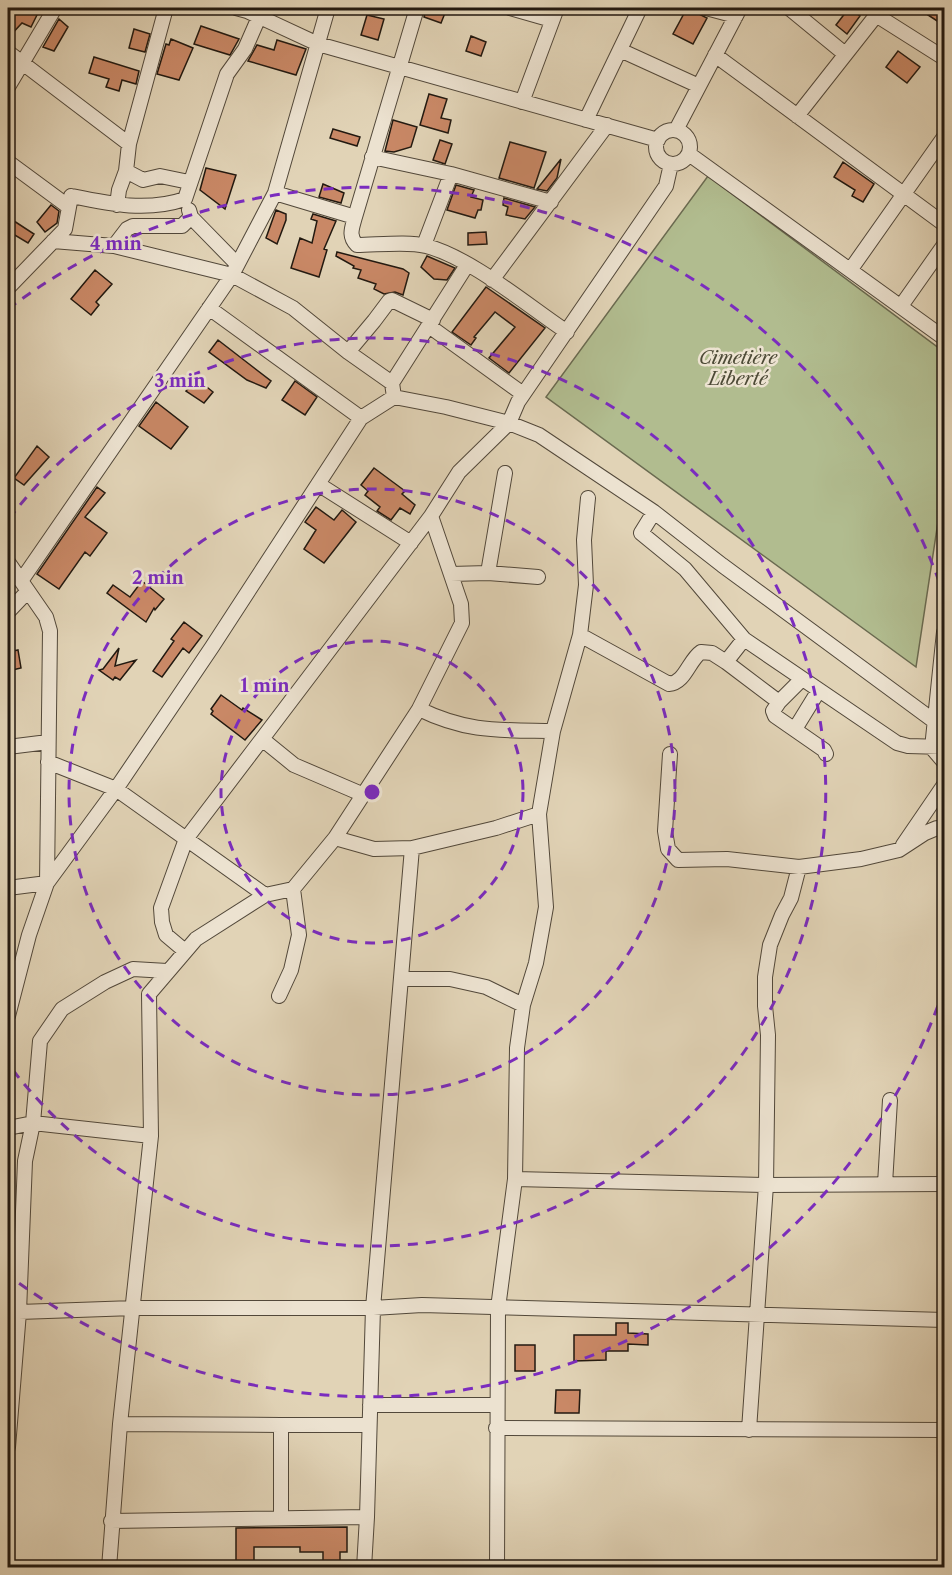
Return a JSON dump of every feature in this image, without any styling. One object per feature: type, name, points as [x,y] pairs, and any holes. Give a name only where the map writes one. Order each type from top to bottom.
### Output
[{"type":"street","points":[[8,87],[55,8]]},
{"type":"street","points":[[117,205],[119,190],[126,171],[129,144],[166,8]]},
{"type":"street","points":[[8,612],[235,269],[275,193],[328,8]]},
{"type":"street","points":[[417,8],[355,217],[351,233],[352,240],[357,245],[424,245],[444,252],[492,280],[567,332]]},
{"type":"street","points":[[510,8],[554,14],[522,102]]},
{"type":"street","points":[[586,120],[640,8]]},
{"type":"street","points":[[676,130],[738,12],[706,8]]},
{"type":"street","points":[[789,8],[845,54]]},
{"type":"street","points":[[658,140],[318,44],[248,11],[245,49],[227,74],[185,199],[191,217],[235,269],[294,308],[393,390],[446,407],[510,423],[538,435],[654,512],[934,721]]},
{"type":"street","points":[[797,116],[879,11],[944,58]]},
{"type":"street","points":[[620,50],[699,86]]},
{"type":"street","points":[[8,52],[129,144]]},
{"type":"street","points":[[715,55],[945,224]]},
{"type":"street","points":[[492,280],[607,125]]},
{"type":"street","points":[[676,130],[684,134],[689,141],[689,154],[680,163],[671,164],[660,157],[657,149],[658,140],[663,133],[676,130]]},
{"type":"street","points":[[851,269],[945,137]]},
{"type":"street","points":[[689,154],[945,338]]},
{"type":"street","points":[[372,157],[451,174],[551,202]]},
{"type":"street","points":[[8,162],[69,207]]},
{"type":"street","points":[[185,951],[166,935],[161,908],[186,839],[411,543],[459,472],[482,447],[510,423],[523,394],[666,186],[671,164]]},
{"type":"street","points":[[126,171],[139,179],[160,176],[189,182]]},
{"type":"street","points":[[424,245],[451,174]]},
{"type":"street","points":[[275,193],[355,217]]},
{"type":"street","points":[[8,288],[65,229],[71,196],[117,205],[155,206],[185,199]]},
{"type":"street","points":[[114,246],[127,229],[133,226],[179,226],[191,217]]},
{"type":"street","points":[[53,241],[114,246],[235,269]]},
{"type":"street","points":[[900,306],[945,245]]},
{"type":"street","points":[[8,1016],[29,934],[47,883],[116,789],[224,630],[361,418],[393,390],[442,301],[467,265]]},
{"type":"street","points":[[348,352],[392,300],[431,323],[523,394]]},
{"type":"street","points":[[209,308],[361,418]]},
{"type":"street","points":[[488,573],[505,472]]},
{"type":"street","points":[[318,483],[411,543]]},
{"type":"street","points":[[497,1568],[498,1308],[515,1179],[517,1048],[523,1005],[536,963],[546,907],[539,814],[553,731],[580,634],[586,585],[584,540],[588,498]]},
{"type":"street","points":[[654,512],[640,533],[685,569],[744,639],[897,743],[908,746],[938,747]]},
{"type":"street","points":[[109,1568],[120,1424],[151,1136],[149,994],[196,939],[265,895],[293,889],[335,838],[419,709],[462,623],[461,604],[431,516]]},
{"type":"street","points":[[8,562],[46,617],[50,631],[47,883]]},
{"type":"street","points":[[451,574],[488,573],[538,577]]},
{"type":"street","points":[[945,632],[934,721],[938,747],[945,762]]},
{"type":"street","points":[[580,634],[669,684],[680,680],[696,655],[701,652],[712,653],[779,702]]},
{"type":"street","points":[[726,662],[744,639]]},
{"type":"street","points":[[802,679],[773,711],[824,750],[826,754]]},
{"type":"street","points":[[795,729],[819,690]]},
{"type":"street","points":[[419,709],[442,720],[486,730],[553,731]]},
{"type":"street","points":[[262,739],[294,765],[364,795]]},
{"type":"street","points":[[8,747],[48,742]]},
{"type":"street","points":[[670,754],[664,831],[668,849],[678,860],[727,859],[799,867],[861,859],[899,850],[925,833],[937,828],[945,828]]},
{"type":"street","points":[[48,762],[116,789],[265,895]]},
{"type":"street","points":[[899,850],[945,785]]},
{"type":"street","points":[[335,838],[374,849],[412,848],[496,828],[539,814]]},
{"type":"street","points":[[363,1568],[367,1517],[373,1308],[412,848]]},
{"type":"street","points":[[749,1430],[766,1185],[768,1035],[765,977],[770,945],[791,898],[799,867]]},
{"type":"street","points":[[8,888],[47,883]]},
{"type":"street","points":[[279,996],[291,970],[299,935],[293,889]]},
{"type":"street","points":[[8,1447],[19,1312],[26,1161],[33,1123],[40,1041],[62,1010],[105,982],[134,969],[167,971]]},
{"type":"street","points":[[401,979],[450,979],[486,987],[523,1005]]},
{"type":"street","points":[[885,1184],[890,1100]]},
{"type":"street","points":[[8,1128],[33,1123],[151,1136]]},
{"type":"street","points":[[515,1179],[766,1185],[945,1184]]},
{"type":"street","points":[[19,1312],[134,1308],[373,1308],[423,1305],[945,1320]]},
{"type":"street","points":[[370,1405],[497,1405]]},
{"type":"street","points":[[120,1424],[369,1425]]},
{"type":"street","points":[[281,1425],[281,1517]]},
{"type":"street","points":[[496,1428],[945,1430]]},
{"type":"street","points":[[111,1521],[367,1517]]},
{"type":"green space","name":"Cimetière Liberté","points":[[708,176],[944,352],[944,482],[916,667],[546,397]]},
{"type":"building","points":[[18,8],[32,8],[39,11],[31,27],[22,23],[8,38],[8,19],[13,9],[17,11]]},
{"type":"building","points":[[426,8],[447,8],[441,23],[424,17]]},
{"type":"building","points":[[687,8],[707,18],[693,44],[673,34]]},
{"type":"building","points":[[849,8],[860,16],[847,34],[836,25]]},
{"type":"building","points":[[933,8],[945,8],[945,26],[928,15]]},
{"type":"building","points":[[367,15],[384,19],[378,40],[361,35]]},
{"type":"building","points":[[59,19],[68,27],[54,51],[43,47]]},
{"type":"building","points":[[201,26],[239,39],[230,55],[194,44]]},
{"type":"building","points":[[134,29],[150,34],[145,52],[129,48]]},
{"type":"building","points":[[471,36],[486,42],[481,56],[466,51]]},
{"type":"building","points":[[171,39],[193,48],[179,80],[157,74],[166,44],[169,45]]},
{"type":"building","points":[[277,40],[306,49],[296,75],[248,61],[257,45],[274,50]]},
{"type":"building","points":[[898,51],[920,67],[907,83],[886,67]]},
{"type":"building","points":[[94,57],[139,71],[136,84],[122,80],[119,91],[106,87],[109,79],[89,73]]},
{"type":"building","points":[[429,94],[447,99],[441,118],[451,120],[448,133],[420,125]]},
{"type":"building","points":[[393,120],[417,127],[411,147],[394,152],[385,151]]},
{"type":"building","points":[[333,129],[360,137],[357,146],[330,138]]},
{"type":"building","points":[[440,140],[452,144],[445,164],[433,160]]},
{"type":"building","points":[[510,142],[546,152],[534,188],[499,178]]},
{"type":"building","points":[[561,159],[557,178],[547,191],[537,189]]},
{"type":"building","points":[[843,162],[874,184],[863,202],[852,196],[855,190],[834,177]]},
{"type":"building","points":[[206,168],[236,175],[225,209],[200,190]]},
{"type":"building","points":[[323,184],[344,193],[341,203],[319,197]]},
{"type":"building","points":[[456,185],[474,190],[471,197],[483,200],[481,210],[478,210],[475,218],[447,210]]},
{"type":"building","points":[[504,198],[535,207],[525,219],[506,215],[508,207],[503,205]]},
{"type":"building","points":[[51,205],[59,211],[57,223],[45,232],[37,222]]},
{"type":"building","points":[[276,210],[286,214],[277,244],[266,238]]},
{"type":"building","points":[[313,214],[336,221],[324,249],[327,250],[319,277],[291,268],[300,238],[312,243],[317,221],[311,219]]},
{"type":"building","points":[[14,221],[34,234],[28,243],[8,231]]},
{"type":"building","points":[[486,232],[487,244],[468,245],[468,233]]},
{"type":"building","points":[[337,252],[403,269],[409,273],[403,295],[395,292],[384,294],[374,289],[376,284],[358,278],[361,270],[353,268],[354,266],[336,256]]},
{"type":"building","points":[[427,256],[455,268],[447,280],[434,279],[421,267]]},
{"type":"building","points":[[95,270],[112,284],[96,302],[99,305],[91,315],[71,299]]},
{"type":"building","points":[[486,287],[545,328],[509,373],[489,358],[515,327],[495,312],[474,337],[476,338],[471,345],[452,332]]},
{"type":"building","points":[[218,340],[271,381],[266,388],[247,380],[209,352]]},
{"type":"building","points":[[197,379],[213,392],[204,403],[186,391]]},
{"type":"building","points":[[295,381],[317,397],[305,415],[282,400]]},
{"type":"building","points":[[156,402],[188,427],[171,449],[139,426]]},
{"type":"building","points":[[37,446],[49,457],[24,485],[14,478]]},
{"type":"building","points":[[374,468],[405,491],[402,494],[415,505],[410,514],[400,508],[391,520],[377,511],[380,507],[365,495],[368,491],[361,485]]},
{"type":"building","points":[[97,487],[105,493],[85,517],[107,533],[90,556],[85,552],[59,589],[37,574]]},
{"type":"building","points":[[316,507],[334,520],[342,510],[356,522],[324,563],[304,549],[316,530],[305,522]]},
{"type":"building","points":[[142,581],[164,599],[155,610],[154,608],[146,622],[107,593],[113,585],[130,597]]},
{"type":"building","points":[[184,622],[202,636],[189,653],[183,648],[162,677],[153,671],[174,641],[171,639]]},
{"type":"building","points":[[119,648],[115,666],[136,660],[120,680],[115,677],[113,680],[99,670],[103,669]]},
{"type":"building","points":[[18,650],[21,668],[8,671],[8,652]]},
{"type":"building","points":[[221,695],[242,710],[243,708],[262,720],[245,740],[211,714],[213,711],[211,709]]},
{"type":"building","points":[[616,1323],[628,1323],[628,1333],[648,1334],[648,1345],[628,1344],[628,1351],[606,1351],[606,1360],[574,1361],[574,1335],[616,1335]]},
{"type":"building","points":[[515,1345],[535,1345],[535,1371],[515,1371]]},
{"type":"building","points":[[556,1390],[580,1390],[579,1413],[555,1413]]},
{"type":"building","points":[[347,1527],[347,1552],[340,1552],[340,1568],[323,1568],[323,1552],[300,1552],[300,1547],[254,1547],[254,1568],[236,1568],[236,1528]]}]
